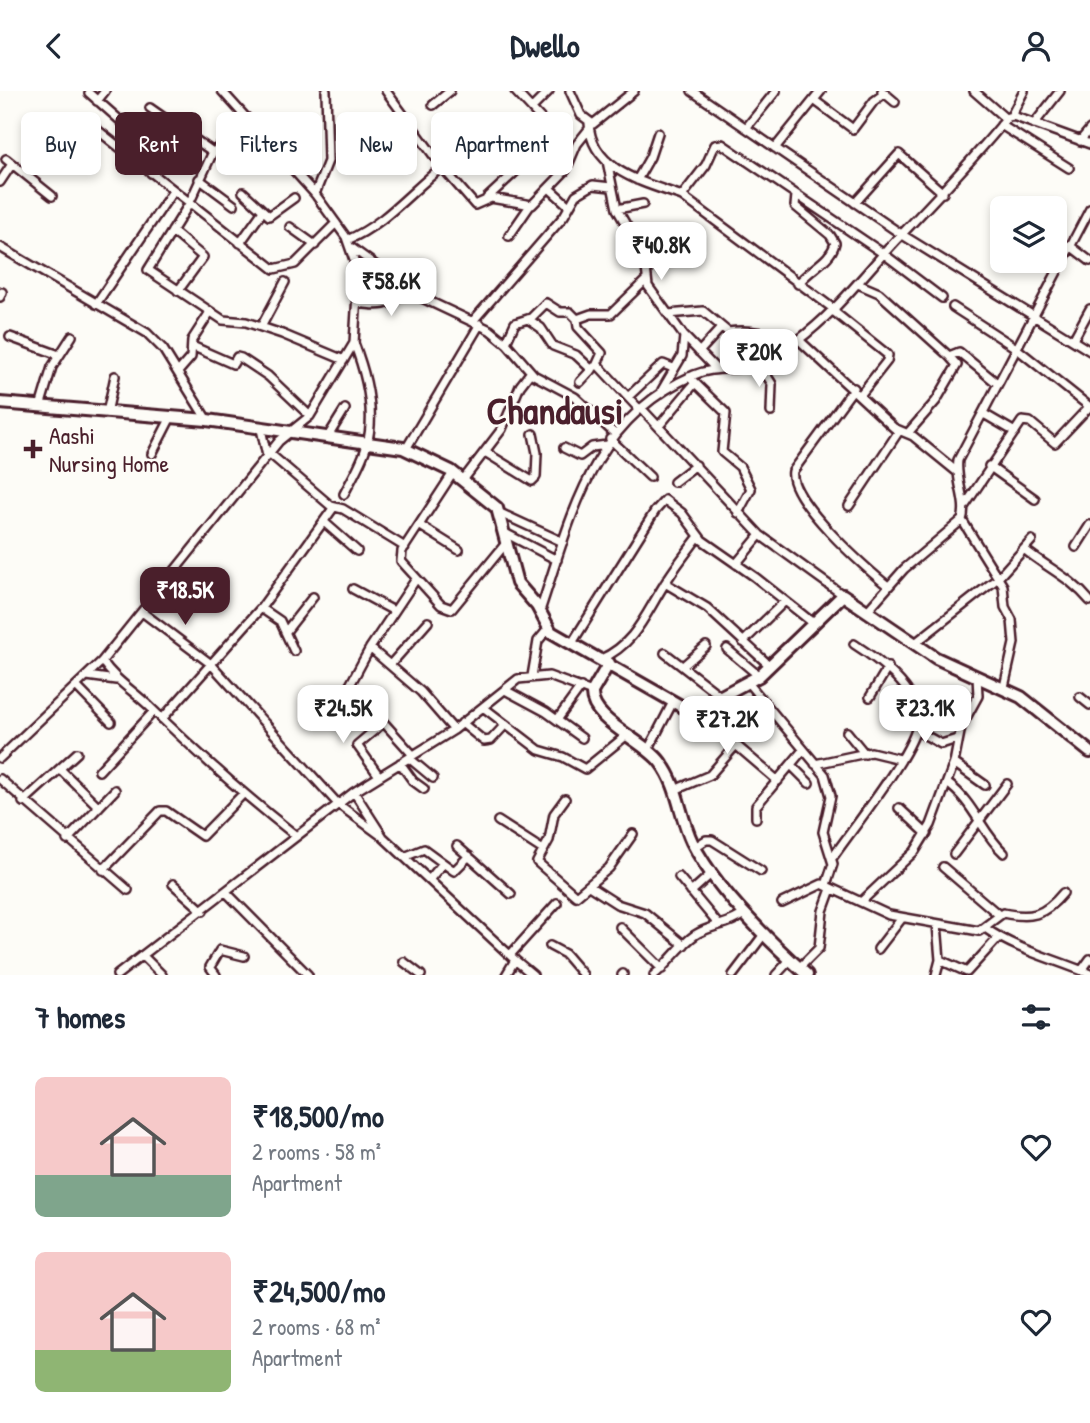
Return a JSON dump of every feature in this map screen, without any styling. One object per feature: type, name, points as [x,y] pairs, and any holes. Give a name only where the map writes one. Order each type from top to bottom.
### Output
[{"type":"street","points":[[96,101],[105,91]]},
{"type":"street","points":[[222,91],[241,112]]},
{"type":"street","points":[[315,194],[328,161],[326,91]]},
{"type":"street","points":[[386,91],[431,152]]},
{"type":"street","points":[[433,105],[450,91]]},
{"type":"street","points":[[515,91],[537,112]]},
{"type":"street","points":[[533,107],[550,91]]},
{"type":"street","points":[[570,91],[580,115],[589,126],[598,150],[607,161],[636,180],[682,196],[834,310],[888,355],[887,361],[861,394]]},
{"type":"street","points":[[573,153],[589,126],[599,121],[634,91]]},
{"type":"street","points":[[691,91],[901,235],[1090,351]]},
{"type":"street","points":[[746,128],[776,91]]},
{"type":"street","points":[[775,148],[821,91]]},
{"type":"street","points":[[974,91],[1006,120],[1069,168]]},
{"type":"street","points":[[540,611],[580,493],[611,439],[662,391],[716,369],[760,365],[799,340],[834,310],[901,235],[943,194],[1006,120],[1024,91]]},
{"type":"street","points":[[1034,124],[1059,91]]},
{"type":"street","points":[[814,100],[853,129],[883,92],[895,102]]},
{"type":"street","points":[[89,93],[115,117]]},
{"type":"street","points":[[150,108],[156,112]]},
{"type":"street","points":[[1006,120],[1034,124],[1090,144]]},
{"type":"street","points":[[1080,141],[1090,129]]},
{"type":"street","points":[[101,133],[115,144]]},
{"type":"street","points":[[636,180],[650,157],[658,133]]},
{"type":"street","points":[[202,144],[213,152]]},
{"type":"street","points":[[682,196],[718,144],[884,254],[942,298]]},
{"type":"street","points":[[216,149],[189,204],[148,269],[223,320],[261,327],[344,360]]},
{"type":"street","points":[[855,203],[899,154],[943,194]]},
{"type":"street","points":[[0,181],[9,161],[52,196]]},
{"type":"street","points":[[607,161],[617,209],[645,258],[646,280],[650,291],[684,336],[716,369]]},
{"type":"street","points":[[153,175],[270,266],[279,269],[295,264],[336,223]]},
{"type":"street","points":[[298,175],[315,194],[349,244],[405,288],[448,311],[477,322],[506,343],[533,373],[575,397],[611,439],[650,477]]},
{"type":"street","points":[[349,244],[377,226],[402,198],[432,175]]},
{"type":"street","points":[[449,175],[475,205],[487,198],[511,175]]},
{"type":"street","points":[[509,236],[529,207],[561,175]]},
{"type":"street","points":[[199,179],[234,205]]},
{"type":"street","points":[[406,449],[477,322],[576,195],[593,185],[611,187]]},
{"type":"street","points":[[549,188],[569,206]]},
{"type":"street","points":[[96,304],[173,191]]},
{"type":"street","points":[[243,192],[271,216],[294,198]]},
{"type":"street","points":[[796,195],[794,207],[835,243],[828,258],[811,268],[798,284]]},
{"type":"street","points":[[487,198],[529,207]]},
{"type":"street","points":[[617,209],[643,204]]},
{"type":"street","points":[[868,610],[888,586],[962,520],[964,507],[956,471],[962,452],[1090,209]]},
{"type":"street","points":[[240,243],[263,211]]},
{"type":"street","points":[[290,227],[315,245]]},
{"type":"street","points":[[172,230],[203,257],[178,291]]},
{"type":"street","points":[[344,494],[367,444],[368,393],[364,370],[354,343],[357,303],[349,244]]},
{"type":"street","points":[[1069,245],[1090,261]]},
{"type":"street","points":[[0,247],[147,333],[163,349],[207,420]]},
{"type":"street","points":[[578,319],[591,314],[614,313],[646,280]]},
{"type":"street","points":[[261,327],[285,282]]},
{"type":"street","points":[[849,506],[903,432],[936,401],[957,365],[879,293],[858,284]]},
{"type":"street","points":[[357,303],[386,305],[400,296],[405,288]]},
{"type":"street","points":[[506,343],[514,323],[528,320],[547,303],[560,312],[570,312],[578,319],[578,327],[602,353],[580,382]]},
{"type":"street","points":[[953,307],[1016,348],[1090,407],[1055,443],[1027,420],[989,466],[964,507]]},
{"type":"street","points":[[1073,340],[1090,309]]},
{"type":"street","points":[[668,314],[703,311],[728,332],[743,330],[777,335],[792,345]]},
{"type":"street","points":[[178,372],[191,357],[192,340],[210,312]]},
{"type":"street","points":[[528,320],[541,328],[553,346],[576,355],[594,367],[628,397],[659,426],[760,535],[936,659],[1004,687],[1090,752]]},
{"type":"street","points":[[699,352],[721,328]]},
{"type":"street","points":[[40,407],[52,367],[72,336]]},
{"type":"street","points":[[662,391],[684,351],[684,336]]},
{"type":"street","points":[[10,337],[59,355]]},
{"type":"street","points":[[799,340],[903,432],[956,471]]},
{"type":"street","points":[[0,758],[102,661],[268,454],[310,417],[354,343]]},
{"type":"street","points":[[192,346],[233,364],[237,358],[241,358],[268,376],[310,417]]},
{"type":"street","points":[[949,356],[959,352],[998,384]]},
{"type":"street","points":[[628,397],[663,365],[673,368]]},
{"type":"street","points":[[760,365],[772,384],[771,412]]},
{"type":"street","points":[[506,537],[452,609],[444,608],[400,558],[419,525],[458,476],[485,452],[510,414],[525,377],[533,373]]},
{"type":"street","points":[[107,414],[115,376]]},
{"type":"street","points":[[659,426],[692,380]]},
{"type":"street","points":[[692,380],[726,413],[722,452],[740,467],[750,485],[750,493],[738,513]]},
{"type":"street","points":[[854,388],[793,471],[792,480],[800,498],[853,558],[888,586]]},
{"type":"street","points":[[0,403],[107,414],[207,420],[406,449],[458,476],[492,502],[499,513],[517,583],[540,611],[548,629],[673,702],[695,710],[778,781]]},
{"type":"street","points":[[327,439],[345,409]]},
{"type":"street","points":[[984,414],[1015,432]]},
{"type":"street","points":[[152,454],[171,417]]},
{"type":"street","points":[[261,429],[268,454],[297,481],[334,507],[343,509],[405,547]]},
{"type":"street","points":[[485,452],[532,481],[538,467],[533,434]]},
{"type":"street","points":[[564,448],[580,457],[592,447],[611,439]]},
{"type":"street","points":[[674,482],[696,465]]},
{"type":"street","points":[[989,466],[1035,499]]},
{"type":"street","points":[[572,643],[660,503],[665,500],[673,503],[699,536],[813,624]]},
{"type":"street","points":[[162,719],[261,608],[334,507]]},
{"type":"street","points":[[499,513],[563,542]]},
{"type":"street","points":[[962,520],[998,578],[1014,632],[1004,687]]},
{"type":"street","points":[[324,522],[357,551]]},
{"type":"street","points":[[419,525],[459,550]]},
{"type":"street","points":[[1076,547],[1090,525]]},
{"type":"street","points":[[736,564],[760,535]]},
{"type":"street","points":[[592,692],[605,661],[629,641],[665,583],[699,536]]},
{"type":"street","points":[[506,537],[557,560]]},
{"type":"street","points":[[914,643],[998,578],[1032,540]]},
{"type":"street","points":[[1024,549],[1050,571],[1061,572],[1090,601]]},
{"type":"street","points":[[416,579],[370,648],[350,685],[433,778]]},
{"type":"street","points":[[665,583],[707,608],[770,666]]},
{"type":"street","points":[[354,589],[394,611]]},
{"type":"street","points":[[695,710],[749,684],[843,595]]},
{"type":"street","points":[[287,630],[313,597]]},
{"type":"street","points":[[743,642],[785,601]]},
{"type":"street","points":[[261,608],[271,613],[287,630],[294,651]]},
{"type":"street","points":[[142,612],[211,664],[338,804],[383,837],[429,880],[510,965],[533,975]]},
{"type":"street","points":[[390,665],[428,622]]},
{"type":"street","points":[[532,676],[538,641],[548,629]]},
{"type":"street","points":[[117,975],[354,792],[454,730],[518,680],[532,676],[549,676],[592,692],[600,712],[659,759],[677,789],[695,847],[712,873],[746,913],[803,971],[819,948],[833,857],[900,759],[916,730],[916,710],[888,667],[853,644]]},
{"type":"street","points":[[683,666],[706,646]]},
{"type":"street","points":[[370,648],[421,692],[454,730]]},
{"type":"street","points":[[727,649],[759,676]]},
{"type":"street","points":[[665,653],[754,720],[769,708]]},
{"type":"street","points":[[102,661],[116,680],[154,711],[243,794],[295,835]]},
{"type":"street","points":[[870,698],[888,667]]},
{"type":"street","points":[[87,676],[116,680]]},
{"type":"street","points":[[861,902],[901,865],[927,834],[954,763],[957,739],[978,696],[977,676]]},
{"type":"street","points":[[749,684],[830,786],[830,804],[823,832],[833,857]]},
{"type":"street","points":[[76,686],[111,722]]},
{"type":"street","points":[[557,720],[581,687]]},
{"type":"street","points":[[505,690],[582,738]]},
{"type":"street","points":[[1080,697],[1090,705]]},
{"type":"street","points":[[648,750],[673,702]]},
{"type":"street","points":[[483,707],[544,754],[563,757],[585,769],[627,734]]},
{"type":"street","points":[[99,771],[154,711]]},
{"type":"street","points":[[379,776],[357,745],[383,723]]},
{"type":"street","points":[[462,723],[484,741],[491,740],[505,726]]},
{"type":"street","points":[[916,730],[941,744],[957,739]]},
{"type":"street","points":[[847,732],[865,754]]},
{"type":"street","points":[[677,789],[710,775],[736,745]]},
{"type":"street","points":[[756,818],[756,806],[803,750]]},
{"type":"street","points":[[23,802],[76,753]]},
{"type":"street","points":[[815,764],[865,754],[883,753],[900,759]]},
{"type":"street","points":[[400,763],[413,781],[424,789]]},
{"type":"street","points":[[954,763],[985,785]]},
{"type":"street","points":[[791,765],[809,783]]},
{"type":"street","points":[[60,769],[99,807]]},
{"type":"street","points":[[0,779],[23,802],[128,890]]},
{"type":"street","points":[[947,783],[968,800],[991,838],[1004,853]]},
{"type":"street","points":[[954,854],[1007,784]]},
{"type":"street","points":[[67,840],[116,790]]},
{"type":"street","points":[[354,792],[383,837]]},
{"type":"street","points":[[103,870],[160,811],[166,811],[202,836],[243,794]]},
{"type":"street","points":[[565,800],[554,814],[549,840],[537,862],[578,897],[609,868],[633,834]]},
{"type":"street","points":[[899,808],[927,834]]},
{"type":"street","points":[[498,821],[543,850]]},
{"type":"street","points":[[695,847],[706,840],[712,840],[761,871]]},
{"type":"street","points":[[457,846],[511,894]]},
{"type":"street","points":[[404,857],[424,849],[454,871],[468,856]]},
{"type":"street","points":[[429,880],[443,863]]},
{"type":"street","points":[[943,867],[999,915],[1034,917],[1052,906],[1063,893]]},
{"type":"street","points":[[691,892],[712,873]]},
{"type":"street","points":[[679,877],[719,924]]},
{"type":"street","points":[[173,884],[203,911]]},
{"type":"street","points":[[782,903],[819,884],[902,918],[979,931],[999,915]]},
{"type":"street","points":[[589,886],[617,904],[645,913],[684,945]]},
{"type":"street","points":[[226,892],[308,975]]},
{"type":"street","points":[[510,965],[557,903]]},
{"type":"street","points":[[654,975],[696,934],[719,924],[730,924],[746,913]]},
{"type":"street","points":[[878,949],[902,918]]},
{"type":"street","points":[[936,975],[940,960],[937,924]]},
{"type":"street","points":[[620,927],[662,969]]},
{"type":"street","points":[[985,928],[999,938],[1086,972],[1090,959]]},
{"type":"street","points":[[733,975],[765,933]]},
{"type":"street","points":[[940,960],[967,972],[999,938]]},
{"type":"street","points":[[550,946],[565,954],[583,975]]},
{"type":"street","points":[[216,975],[210,967],[220,950],[244,956]]},
{"type":"street","points":[[143,956],[162,975]]},
{"type":"street","points":[[776,975],[791,959]]},
{"type":"street","points":[[404,962],[421,975]]},
{"type":"street","points":[[569,975],[576,967]]},
{"type":"place","name":"Aashi Nursing Home","points":[[33,449]]},
{"type":"district","name":"Chandausi","points":[[555,410]]}]
